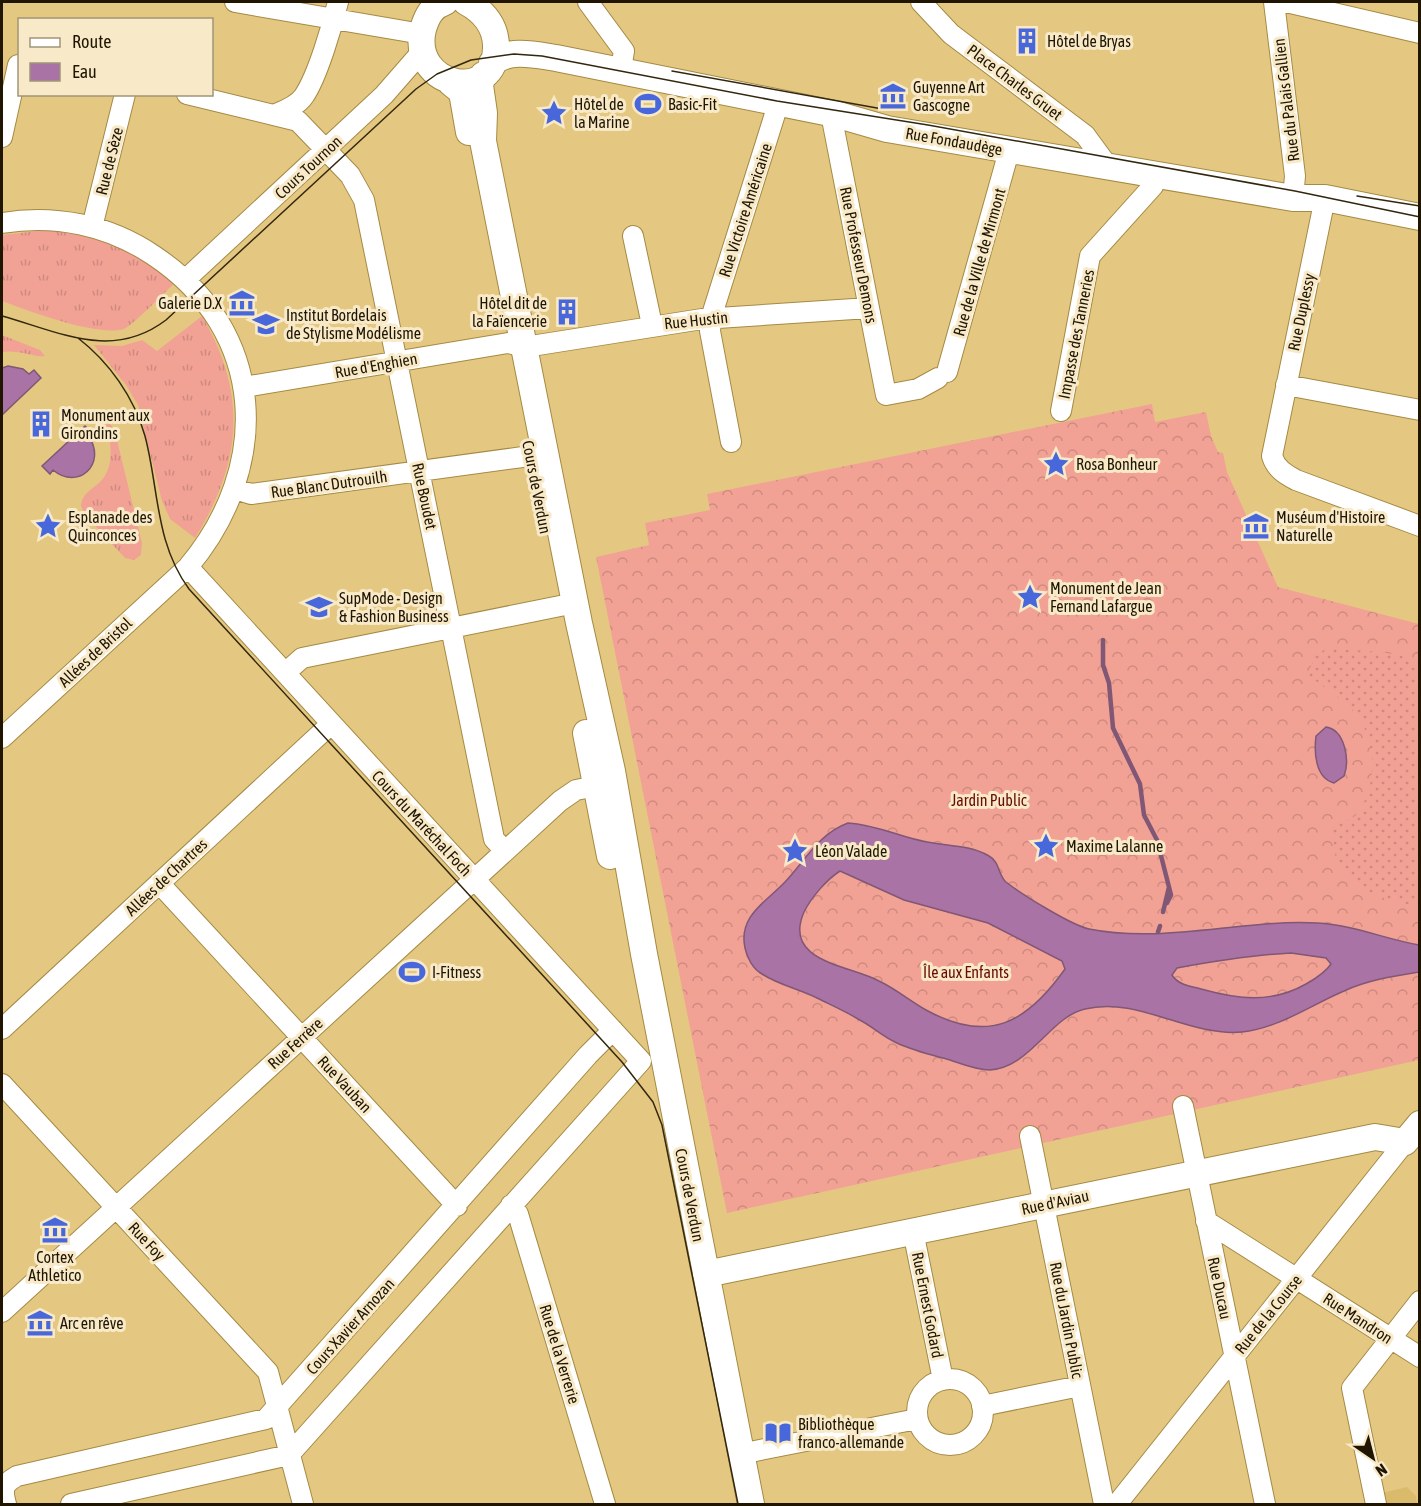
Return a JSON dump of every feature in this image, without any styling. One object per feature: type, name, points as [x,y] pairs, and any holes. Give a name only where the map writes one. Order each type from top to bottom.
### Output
[{"type":"main road","name":"Cours de Verdun","points":[[466,2],[481,11],[492,26],[496,48],[480,85],[484,112],[483,141],[517,345],[531,456],[624,836],[652,1059],[706,1274],[750,1504]]},
{"type":"main road","points":[[422,41],[437,4]]},
{"type":"main road","name":"Cours de Verdun","points":[[422,41],[433,69],[462,92],[465,104],[517,345],[568,604],[596,786],[612,870],[632,886]]},
{"type":"main road","name":"Rue Fondaudège","points":[[451,83],[469,83],[505,55],[529,54],[621,69],[835,114],[887,129],[1090,166],[1107,165],[1293,198],[1325,198],[1419,212]]},
{"type":"main road","name":"Rue d'Aviau","points":[[706,1274],[1375,1137],[1412,1133]]},
{"type":"street","points":[[236,2],[336,10],[422,41]]},
{"type":"street","points":[[588,2],[624,51],[621,69]]},
{"type":"street","name":"Place Charles Gruet","points":[[921,2],[951,34],[1085,135],[1107,165]]},
{"type":"street","name":"Rue du Palais Gallien","points":[[1274,2],[1295,176],[1293,198]]},
{"type":"street","points":[[1286,2],[1419,33]]},
{"type":"street","points":[[276,114],[290,108],[304,96],[336,10]]},
{"type":"street","name":"Cours Tournon","points":[[185,280],[384,95],[418,56],[422,41]]},
{"type":"street","points":[[2,137],[13,64]]},
{"type":"street","name":"Rue de Sèze","points":[[92,227],[125,96]]},
{"type":"street","name":"Rue Boudet","points":[[196,96],[298,121],[350,175],[364,200],[495,839],[505,851]]},
{"type":"street","name":"Rue Victoire Américaine","points":[[711,318],[776,114],[777,102]]},
{"type":"street","name":"Rue Professeur Demons","points":[[835,114],[833,124],[886,395],[918,389]]},
{"type":"street","name":"Rue de la Ville de Mirmont","points":[[918,389],[943,375],[1009,151]]},
{"type":"street","name":"Impasse des Tanneries","points":[[1061,411],[1090,256],[1153,186],[1157,174]]},
{"type":"street","name":"Rue Duplessy","points":[[1325,198],[1272,456],[1275,464],[1284,474],[1296,480],[1419,526]]},
{"type":"street","name":"Allées de Bristol","points":[[2,223],[59,220],[92,227],[142,247],[185,280],[209,306],[228,338],[239,364],[244,387],[246,441],[235,489],[213,534],[188,567],[2,738]]},
{"type":"street","points":[[633,236],[652,325]]},
{"type":"street","name":"Rue Hustin","points":[[517,345],[632,332],[652,325],[711,318],[869,308]]},
{"type":"street","points":[[711,318],[710,331],[731,442]]},
{"type":"street","name":"Rue d'Enghien","points":[[244,387],[517,345]]},
{"type":"street","points":[[1286,385],[1419,410]]},
{"type":"street","name":"Rue Blanc Dutrouilh","points":[[235,489],[251,494],[531,456]]},
{"type":"street","name":"Cours du Maréchal Foch","points":[[188,567],[614,1030],[652,1059]]},
{"type":"street","points":[[285,673],[302,658],[568,604]]},
{"type":"street","name":"Allées de Chartres","points":[[2,1029],[331,724]]},
{"type":"street","points":[[596,786],[605,795],[624,836]]},
{"type":"street","name":"Rue Ferrère","points":[[2,1312],[568,795],[576,790],[596,786]]},
{"type":"street","name":"Rue Vauban","points":[[159,883],[457,1206]]},
{"type":"street","name":"Cours Xavier Arnozan","points":[[6,1504],[3,1483],[17,1476],[266,1419],[457,1206],[588,1054],[614,1030]]},
{"type":"street","points":[[71,1504],[289,1455],[512,1205],[652,1059]]},
{"type":"street","name":"Rue Foy","points":[[2,1084],[268,1372],[303,1504]]},
{"type":"street","name":"Rue Ducau","points":[[1183,1106],[1265,1504]]},
{"type":"street","name":"Rue de la Course","points":[[1117,1504],[1412,1133]]},
{"type":"street","name":"Rue du Jardin Public","points":[[1030,1136],[1104,1504]]},
{"type":"street","name":"Rue de la Verrerie","points":[[512,1205],[518,1214],[605,1504]]},
{"type":"street","name":"Rue Mandron","points":[[1206,1221],[1419,1357]]},
{"type":"street","name":"Rue Ernest Godard","points":[[913,1231],[943,1380]]},
{"type":"street","points":[[1376,1504],[1352,1388],[1419,1301]]},
{"type":"street","points":[[954,1379],[972,1388],[982,1406],[983,1416],[974,1435],[956,1445],[936,1443],[925,1435],[917,1419],[917,1408],[925,1390],[943,1380],[954,1379]]},
{"type":"street","points":[[982,1406],[1080,1386]]},
{"type":"street","points":[[740,1454],[917,1419]]},
{"type":"shaded area","points":[[1407,1487],[1416,1496],[1417,1504],[1385,1504],[1382,1493]]},
{"type":"green space","points":[[47,230],[86,237],[116,246],[176,282],[128,326],[112,331],[63,322],[2,301],[2,235]]},
{"type":"green space","points":[[202,316],[217,345],[227,373],[232,401],[233,428],[230,455],[222,482],[211,510],[195,538],[170,519],[162,501],[138,405],[126,385],[94,345],[122,346],[142,340],[157,351]]},
{"type":"green space","points":[[2,335],[40,350],[45,356],[2,352]]},
{"type":"green space","name":"Jardin Public","points":[[1152,404],[1155,422],[1206,412],[1211,436],[1218,452],[1223,453],[1227,472],[1278,587],[1419,624],[1419,1060],[727,1213],[596,557],[649,545],[645,523],[710,510],[707,494]]},
{"type":"green space","points":[[110,423],[117,440],[142,543],[141,555],[134,560],[125,558],[85,515],[81,506],[86,494],[101,481],[108,468],[110,446],[106,425]]},
{"type":"green space","points":[[1327,648],[1381,652],[1419,659],[1419,906],[1386,899],[1371,893],[1357,885],[1338,862],[1333,846],[1333,828],[1354,817],[1364,802],[1372,775],[1372,761],[1366,733],[1352,709],[1308,674],[1315,656]]},
{"type":"water","points":[[8,366],[23,369],[29,374],[34,370],[41,378],[2,415],[2,368]]},
{"type":"water","points":[[85,426],[93,433],[89,437],[94,447],[92,465],[87,472],[72,478],[62,476],[53,470],[50,474],[42,466]]},
{"type":"water","points":[[1326,727],[1338,734],[1346,754],[1344,776],[1334,783],[1323,776],[1316,757],[1316,736]]},
{"type":"water","points":[[848,823],[859,824],[917,840],[982,852],[993,859],[1006,882],[1059,916],[1089,929],[1146,934],[1260,924],[1330,924],[1419,945],[1419,972],[1353,987],[1282,1021],[1242,1032],[1202,1029],[1124,1008],[1105,1006],[1085,1009],[1061,1021],[1029,1051],[1004,1067],[990,1070],[974,1068],[897,1043],[843,1011],[769,978],[751,963],[746,952],[744,937],[746,927],[755,910],[785,882],[820,841]],"holes":[[[840,871],[904,900],[988,923],[1062,961],[1065,969],[1036,1003],[1004,1023],[968,1026],[948,1020],[926,1010],[879,981],[822,959],[810,952],[802,942],[800,929],[804,912],[819,890]],[[1291,953],[1326,958],[1331,964],[1316,978],[1293,990],[1280,995],[1254,998],[1228,995],[1185,985],[1172,975],[1177,968],[1262,955]]]},
{"type":"waterway","points":[[1103,640],[1103,665],[1109,683],[1113,728],[1140,784],[1144,815],[1157,840],[1169,887],[1163,912]]},
{"type":"waterway","points":[[1167,903],[1171,895],[1169,887]]},
{"type":"waterway","points":[[1158,932],[1160,926]]},
{"type":"tram line","points":[[2,316],[86,339],[106,341],[126,339],[146,332],[166,320],[416,89],[437,74],[471,60],[514,54],[542,56],[777,101],[928,125],[1295,191],[1420,217]]},
{"type":"tram line","points":[[672,71],[888,110]]},
{"type":"tram line","points":[[1357,196],[1420,206]]},
{"type":"tram line","points":[[78,338],[110,369],[134,408],[150,456],[164,534],[178,571],[189,589],[622,1062],[653,1102],[662,1125],[738,1504]]},
{"type":"place","name":"Hôtel de Bryas","points":[[1027,41]]},
{"type":"place","name":"Guyenne Art Gascogne","points":[[893,96]]},
{"type":"place","name":"Basic-Fit","points":[[648,104]]},
{"type":"place","name":"Hôtel de la Marine","points":[[554,113]]},
{"type":"place","name":"Galerie D.X","points":[[242,303]]},
{"type":"place","name":"Hôtel dit de la Faïencerie","points":[[567,312]]},
{"type":"place","name":"Institut Bordelais de Stylisme Modélisme","points":[[266,324]]},
{"type":"place","name":"Monument aux Girondins","points":[[41,424]]},
{"type":"place","name":"Rosa Bonheur","points":[[1056,464]]},
{"type":"place","name":"Esplanade des Quinconces","points":[[48,526]]},
{"type":"place","name":"Muséum d'Histoire Naturelle","points":[[1256,526]]},
{"type":"place","name":"Monument de Jean Fernand Lafargue","points":[[1030,597]]},
{"type":"place","name":"SupMode - Design & Fashion Business","points":[[319,607]]},
{"type":"place","name":"Maxime Lalanne","points":[[1046,846]]},
{"type":"place","name":"Léon Valade","points":[[795,851]]},
{"type":"place","name":"I-Fitness","points":[[412,972]]},
{"type":"place","name":"Cortex Athletico","points":[[55,1230]]},
{"type":"place","name":"Arc en rêve","points":[[40,1323]]},
{"type":"place","name":"Bibliothèque franco-allemande","points":[[778,1433]]},
{"type":"park label","name":"Île aux Enfants","points":[[966,972]]}]
